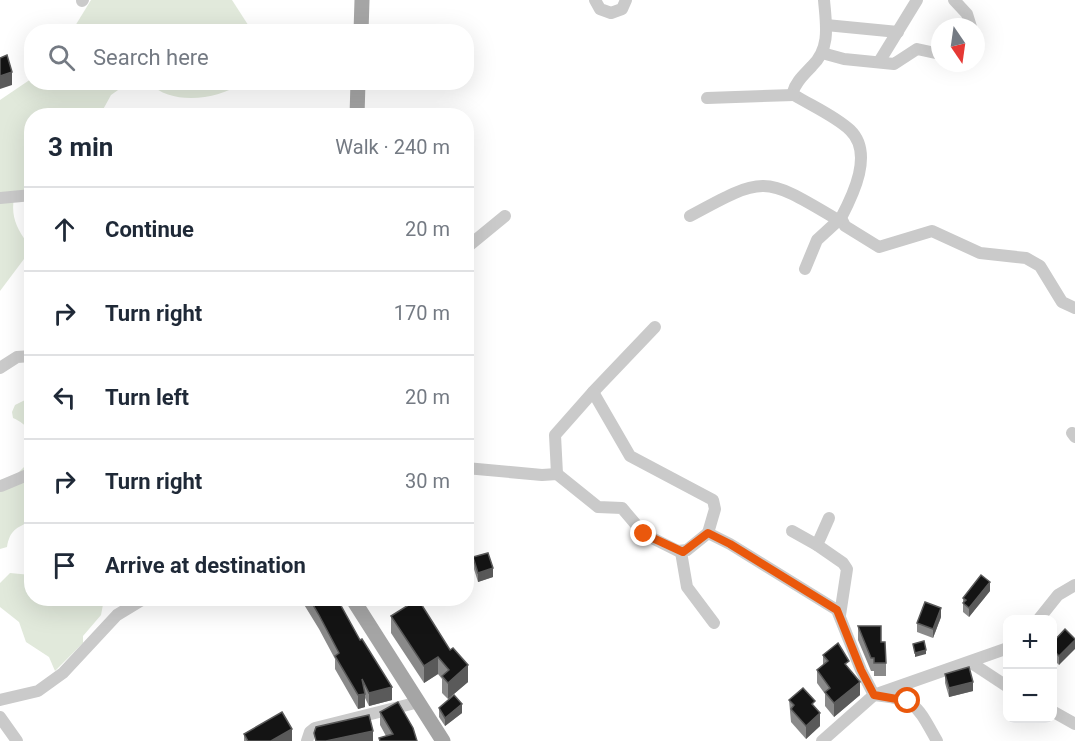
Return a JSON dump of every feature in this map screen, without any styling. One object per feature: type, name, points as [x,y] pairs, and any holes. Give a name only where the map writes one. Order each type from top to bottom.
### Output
[{"type":"main road","points":[[361,24],[362,0]]},
{"type":"main road","points":[[357,108],[358,90]]},
{"type":"main road","points":[[357,606],[443,741]]},
{"type":"street","points":[[595,0],[600,9],[611,13],[622,9],[626,0]]},
{"type":"street","points":[[794,95],[795,84],[822,53],[826,25],[824,0]]},
{"type":"street","points":[[879,62],[917,0]]},
{"type":"street","points":[[954,0],[968,18]]},
{"type":"street","points":[[826,25],[898,32]]},
{"type":"street","points":[[822,53],[844,59],[897,63],[917,49],[931,52]]},
{"type":"street","points":[[706,98],[794,95],[851,131],[859,144],[858,179],[855,193],[839,219],[817,240],[805,269]]},
{"type":"street","points":[[690,216],[743,188],[761,185],[774,186],[839,219],[845,226],[879,247],[932,231],[980,253],[1026,258],[1040,266],[1062,302],[1075,308]]},
{"type":"street","points":[[0,198],[24,196]]},
{"type":"street","points":[[474,241],[505,216]]},
{"type":"street","points":[[557,474],[555,435],[655,327]]},
{"type":"street","points":[[0,368],[17,357],[24,357]]},
{"type":"street","points":[[474,469],[542,475],[557,474],[598,507],[620,506],[644,534],[681,552],[687,550],[708,533],[715,509],[713,500],[630,456],[593,392]]},
{"type":"street","points":[[1,486],[24,476]]},
{"type":"street","points":[[817,545],[830,518]]},
{"type":"street","points":[[792,531],[817,545],[843,563],[847,569],[840,615],[861,670],[874,695]]},
{"type":"street","points":[[708,533],[730,544],[840,615]]},
{"type":"street","points":[[681,552],[687,587],[714,623]]},
{"type":"street","points":[[1042,615],[1058,595],[1075,585]]},
{"type":"street","points":[[0,700],[38,691],[63,673],[117,615],[132,606]]},
{"type":"street","points":[[822,741],[874,695],[1003,650]]},
{"type":"street","points":[[970,662],[1003,684]]},
{"type":"street","points":[[874,695],[901,698],[914,705],[938,741]]},
{"type":"street","points":[[307,741],[310,732],[315,728],[419,702]]},
{"type":"street","points":[[1057,713],[1075,723]]},
{"type":"street","points":[[0,717],[17,741]]},
{"type":"shaded area","points":[[91,0],[232,0],[247,24],[76,24]]},
{"type":"shaded area","points":[[24,84],[24,90],[118,90],[111,95],[104,108],[24,108],[24,192],[14,198],[13,210],[15,221],[24,238],[24,259],[0,291],[0,100]]},
{"type":"shaded area","points":[[159,90],[229,90],[208,97],[182,98]]},
{"type":"shaded area","points":[[24,400],[24,425],[13,418],[12,412],[15,405]]},
{"type":"shaded area","points":[[24,467],[24,524],[15,530],[7,547],[0,549],[0,480],[14,477]]},
{"type":"shaded area","points":[[10,573],[24,574],[24,606],[103,606],[101,615],[83,636],[83,643],[55,671],[49,657],[26,642],[19,622],[0,607],[0,583]]},
{"type":"building","points":[[7,55],[12,72],[0,76],[0,58]]},
{"type":"building","points":[[488,553],[493,568],[478,573],[474,557]]},
{"type":"building","points":[[981,575],[990,582],[969,608],[963,603],[966,600],[963,598]]},
{"type":"building","points":[[925,602],[941,608],[933,629],[917,623]]},
{"type":"building","points":[[314,606],[341,606],[360,640],[362,639],[392,687],[369,693],[362,679],[365,694],[358,695],[335,656],[339,653]]},
{"type":"building","points":[[407,606],[422,606],[450,650],[453,648],[468,665],[448,683],[442,676],[449,670],[438,657],[424,666],[391,616]]},
{"type":"building","points":[[858,626],[881,626],[881,642],[885,642],[886,663],[874,663],[874,658],[871,658]]},
{"type":"building","points":[[1065,629],[1075,639],[1059,656],[1057,654],[1057,638]]},
{"type":"building","points":[[924,641],[926,650],[915,653],[913,644]]},
{"type":"building","points":[[838,643],[849,661],[845,664],[860,682],[834,703],[825,692],[830,688],[817,670],[828,661],[823,655]]},
{"type":"building","points":[[969,667],[973,682],[949,688],[945,674]]},
{"type":"building","points":[[803,688],[815,701],[812,704],[820,713],[806,726],[791,709],[794,705],[789,700]]},
{"type":"building","points":[[454,695],[462,704],[445,718],[439,708]]},
{"type":"building","points":[[398,702],[413,728],[417,741],[380,741],[379,738],[393,734],[380,712]]},
{"type":"building","points":[[282,712],[292,729],[271,741],[248,741],[244,734]]},
{"type":"building","points":[[369,715],[373,731],[316,741],[314,733],[316,727]]},
{"type":"route","points":[[644,534],[683,552],[708,533],[730,544],[837,610],[861,670],[874,695],[908,701]]}]
